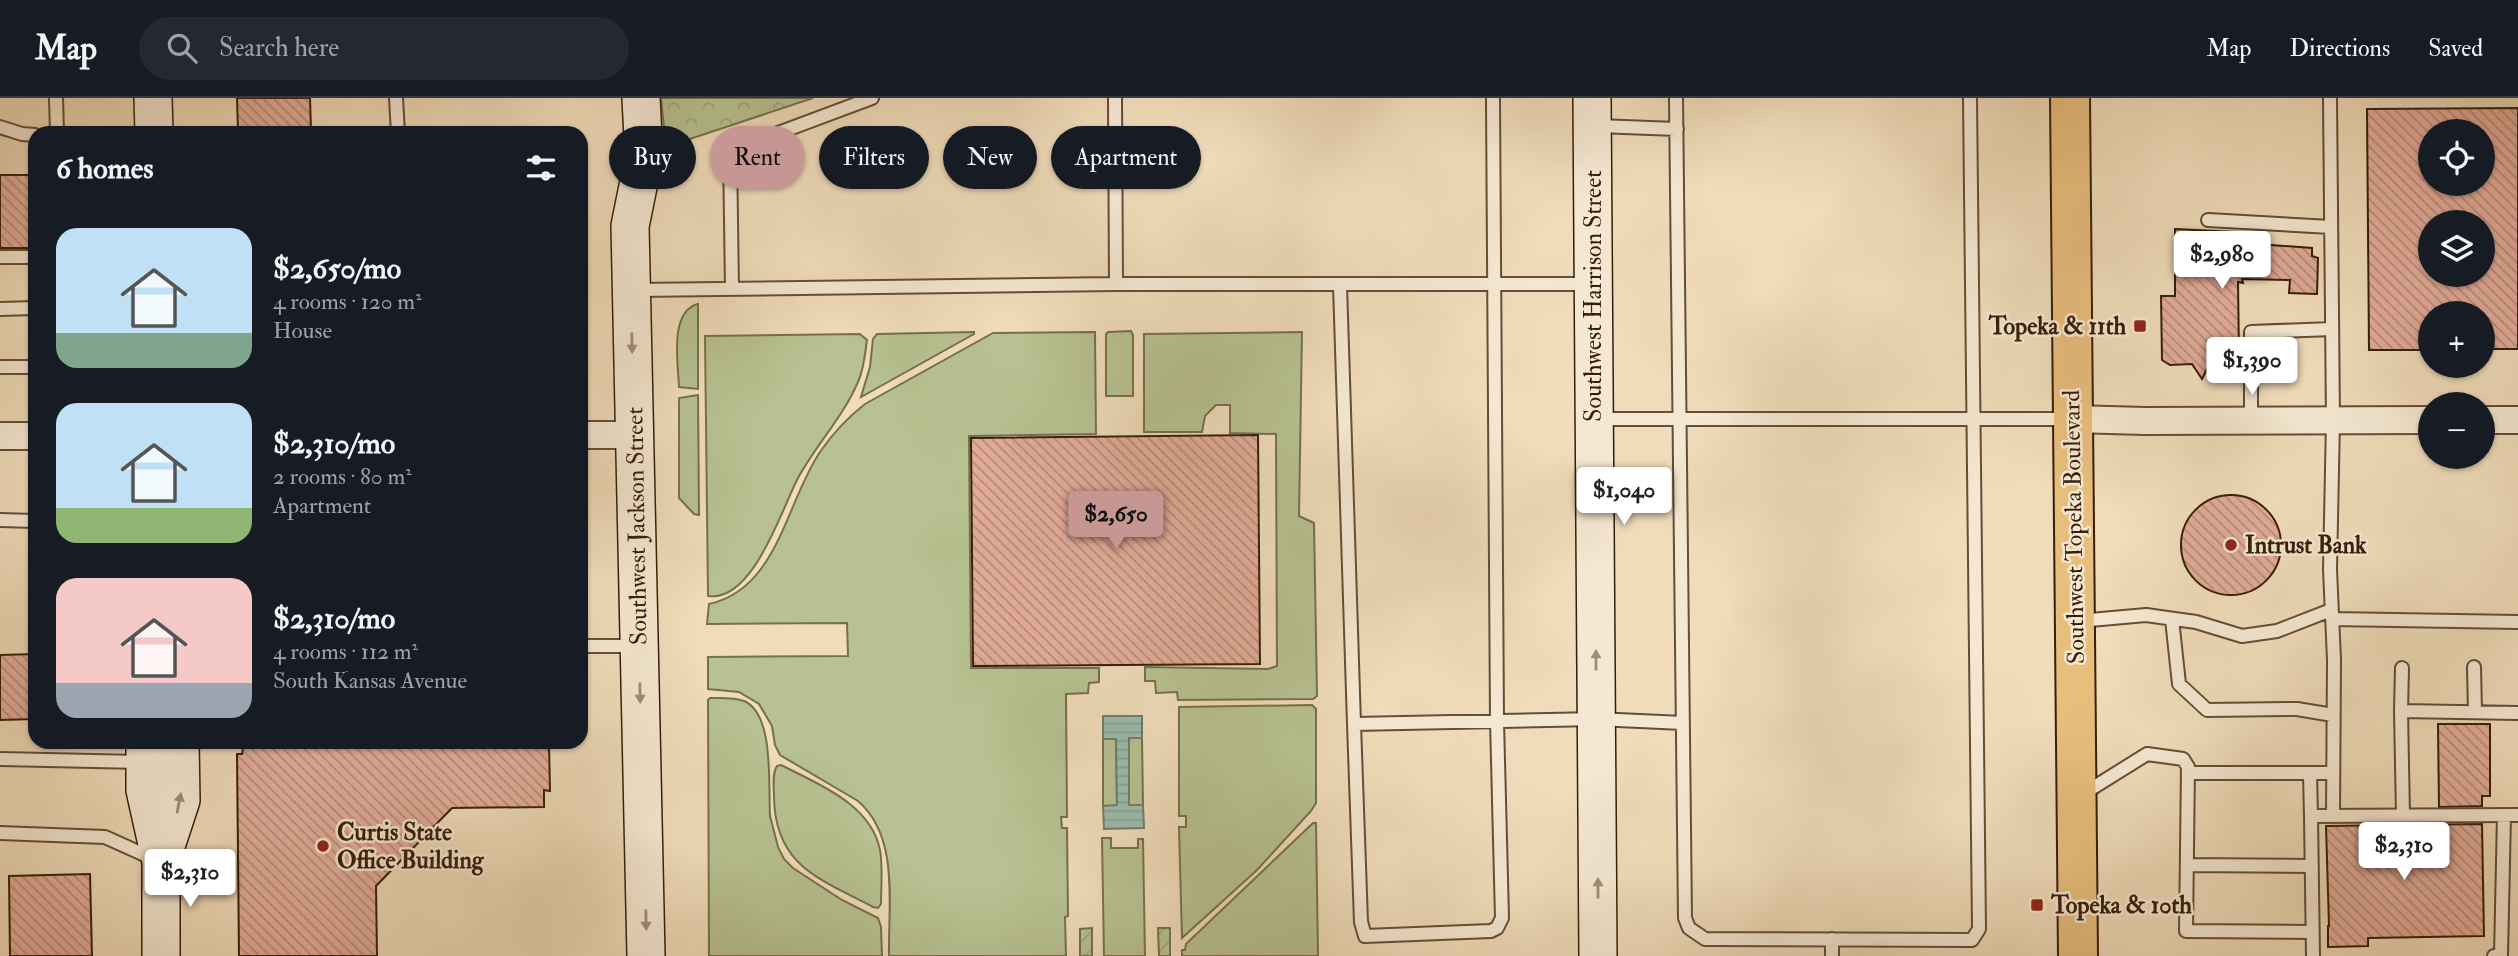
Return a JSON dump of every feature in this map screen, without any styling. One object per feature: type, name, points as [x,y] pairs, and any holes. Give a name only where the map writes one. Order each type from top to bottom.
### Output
[{"type":"main road","name":"Southwest Topeka Boulevard","points":[[2070,98],[2078,956]]},
{"type":"street","points":[[153,98],[153,126]]},
{"type":"street","name":"Southwest Jackson Street","points":[[641,98],[644,157],[630,226],[646,956]]},
{"type":"street","name":"Southwest Harrison Street","points":[[1592,112],[1598,956]]},
{"type":"street","points":[[2073,419],[2418,420]]},
{"type":"street","points":[[2495,420],[2518,420]]},
{"type":"street","points":[[588,435],[634,435]]},
{"type":"street","points":[[0,436],[28,436]]},
{"type":"street","points":[[161,862],[181,800],[180,749]]},
{"type":"street","points":[[145,752],[145,790],[161,862],[161,956]]},
{"type":"lane","points":[[56,98],[57,126]]},
{"type":"lane","points":[[396,98],[398,126]]},
{"type":"lane","points":[[732,289],[730,151],[872,98]]},
{"type":"lane","points":[[1115,98],[1116,284]]},
{"type":"lane","points":[[1340,285],[1362,931],[1368,936],[1491,931],[1501,924],[1493,98]]},
{"type":"lane","points":[[1676,98],[1685,918],[1689,928],[1705,939],[1972,940],[1979,929],[1970,98]]},
{"type":"lane","points":[[2330,98],[2333,816]]},
{"type":"lane","points":[[1592,112],[1677,129]]},
{"type":"lane","points":[[0,127],[28,135]]},
{"type":"lane","points":[[0,135],[28,135]]},
{"type":"lane","points":[[2208,220],[2331,227]]},
{"type":"lane","points":[[0,257],[28,257]]},
{"type":"lane","points":[[631,290],[1116,284],[1593,285]]},
{"type":"lane","points":[[0,309],[28,307]]},
{"type":"lane","points":[[2251,421],[2251,332],[2332,329]]},
{"type":"lane","points":[[0,367],[28,367]]},
{"type":"lane","points":[[1594,419],[2073,419]]},
{"type":"lane","points":[[0,520],[28,521]]},
{"type":"lane","points":[[2075,622],[2146,615],[2196,622],[2242,636],[2277,631],[2332,615],[2518,622]]},
{"type":"lane","points":[[2172,619],[2179,684],[2207,710],[2297,709],[2333,715]]},
{"type":"lane","points":[[588,646],[639,646]]},
{"type":"lane","points":[[2474,667],[2475,712]]},
{"type":"lane","points":[[2402,668],[2403,816]]},
{"type":"lane","points":[[2402,711],[2518,713]]},
{"type":"lane","points":[[1354,724],[1596,719],[1683,723]]},
{"type":"lane","points":[[0,759],[145,752]]},
{"type":"lane","points":[[2077,798],[2147,754],[2183,759],[2188,767],[2186,931],[2312,932]]},
{"type":"lane","points":[[2188,773],[2332,774]]},
{"type":"lane","points":[[2310,774],[2313,956]]},
{"type":"lane","points":[[2311,816],[2403,816],[2500,824],[2518,815]]},
{"type":"lane","points":[[2494,956],[2501,956],[2498,866],[2500,824]]},
{"type":"lane","points":[[0,833],[105,837],[161,862]]},
{"type":"lane","points":[[2187,865],[2312,866]]},
{"type":"lane","points":[[1832,939],[1832,956]]},
{"type":"green space","points":[[661,98],[813,98],[729,126],[710,126],[710,132],[696,137],[696,126],[664,126]]},
{"type":"green space","points":[[698,304],[698,389],[679,387],[679,327],[689,309]]},
{"type":"green space","points":[[1131,331],[1133,396],[1106,396],[1106,334]]},
{"type":"green space","points":[[974,332],[861,397],[870,367],[873,339],[877,334]]},
{"type":"green space","points":[[1095,332],[1096,434],[969,436],[971,668],[1099,668],[1099,682],[1089,683],[1088,693],[1066,694],[1067,817],[1061,817],[1062,828],[1067,828],[1066,956],[889,956],[889,873],[880,833],[871,816],[858,801],[780,755],[775,745],[772,726],[759,704],[739,692],[708,689],[708,657],[848,656],[847,623],[707,624],[709,604],[732,595],[751,581],[778,541],[808,472],[820,452],[841,426],[865,404],[993,333]]},
{"type":"green space","points":[[1302,332],[1299,516],[1314,523],[1317,696],[1313,699],[1178,700],[1177,692],[1156,693],[1155,681],[1145,681],[1145,667],[1268,669],[1277,666],[1276,434],[1230,433],[1230,405],[1216,405],[1205,416],[1202,432],[1144,432],[1144,334]]},
{"type":"green space","points":[[860,334],[867,340],[858,382],[845,407],[798,478],[764,551],[739,585],[724,594],[708,596],[705,336]]},
{"type":"green space","points":[[698,395],[699,515],[694,514],[679,498],[679,398]]},
{"type":"green space","points":[[710,698],[740,700],[754,708],[765,735],[770,816],[784,859],[793,868],[842,900],[878,918],[882,956],[709,956]]},
{"type":"green space","points":[[1312,705],[1316,709],[1316,803],[1257,870],[1182,938],[1179,827],[1186,827],[1186,816],[1179,816],[1179,707]]},
{"type":"green space","points":[[1116,738],[1117,806],[1103,806],[1103,739]]},
{"type":"green space","points":[[1129,738],[1142,738],[1143,805],[1129,805]]},
{"type":"green space","points":[[781,765],[841,797],[866,820],[875,834],[881,857],[881,904],[878,908],[835,888],[804,867],[792,855],[782,839],[776,820],[774,776],[775,769]]},
{"type":"green space","points":[[1316,823],[1318,956],[1182,956],[1186,944]]},
{"type":"green space","points":[[1102,838],[1111,838],[1111,848],[1138,848],[1138,839],[1143,839],[1145,956],[1104,956]]},
{"type":"green space","points":[[1092,928],[1092,956],[1080,956],[1080,929]]},
{"type":"green space","points":[[1158,928],[1170,928],[1170,956],[1159,956]]},
{"type":"shaded area","points":[[1103,716],[1142,716],[1142,738],[1129,738],[1129,805],[1143,805],[1144,828],[1104,829],[1103,806],[1117,805],[1116,739],[1103,739]]},
{"type":"building","points":[[237,98],[310,98],[311,126],[238,126]]},
{"type":"building","points":[[2518,108],[2518,349],[2495,349],[2495,301],[2418,301],[2418,350],[2369,350],[2367,109]]},
{"type":"building","points":[[0,175],[28,175],[28,248],[0,248]]},
{"type":"building","points":[[2175,229],[2256,233],[2257,244],[2312,248],[2312,256],[2318,258],[2317,294],[2289,293],[2290,280],[2242,279],[2243,283],[2238,282],[2239,355],[2215,355],[2216,365],[2209,365],[2202,379],[2192,364],[2170,365],[2162,360],[2161,296],[2175,296]]},
{"type":"building","points":[[1258,435],[1260,664],[973,666],[971,438]]},
{"type":"building","name":"Intrust Bank","points":[[2231,495],[2250,499],[2267,509],[2277,526],[2281,545],[2277,564],[2267,581],[2250,591],[2231,595],[2212,591],[2195,581],[2185,564],[2181,545],[2185,526],[2195,509],[2212,499]]},
{"type":"building","points":[[28,654],[28,719],[0,720],[0,655]]},
{"type":"building","points":[[2438,724],[2490,724],[2490,796],[2482,796],[2482,806],[2439,807]]},
{"type":"building","name":"Curtis State Office Building","points":[[243,749],[549,749],[550,791],[544,790],[544,807],[452,808],[376,886],[377,956],[239,956],[237,754],[242,754]]},
{"type":"building","points":[[2482,824],[2484,936],[2368,938],[2368,946],[2328,947],[2326,826]]},
{"type":"building","points":[[90,874],[92,956],[10,956],[9,876]]},
{"type":"place","name":"Topeka & 11th","points":[[2140,326]]},
{"type":"place","name":"Intrust Bank","points":[[2231,545]]},
{"type":"place","name":"Curtis State Office Building","points":[[323,846]]},
{"type":"place","name":"Topeka & 10th","points":[[2037,905]]}]
